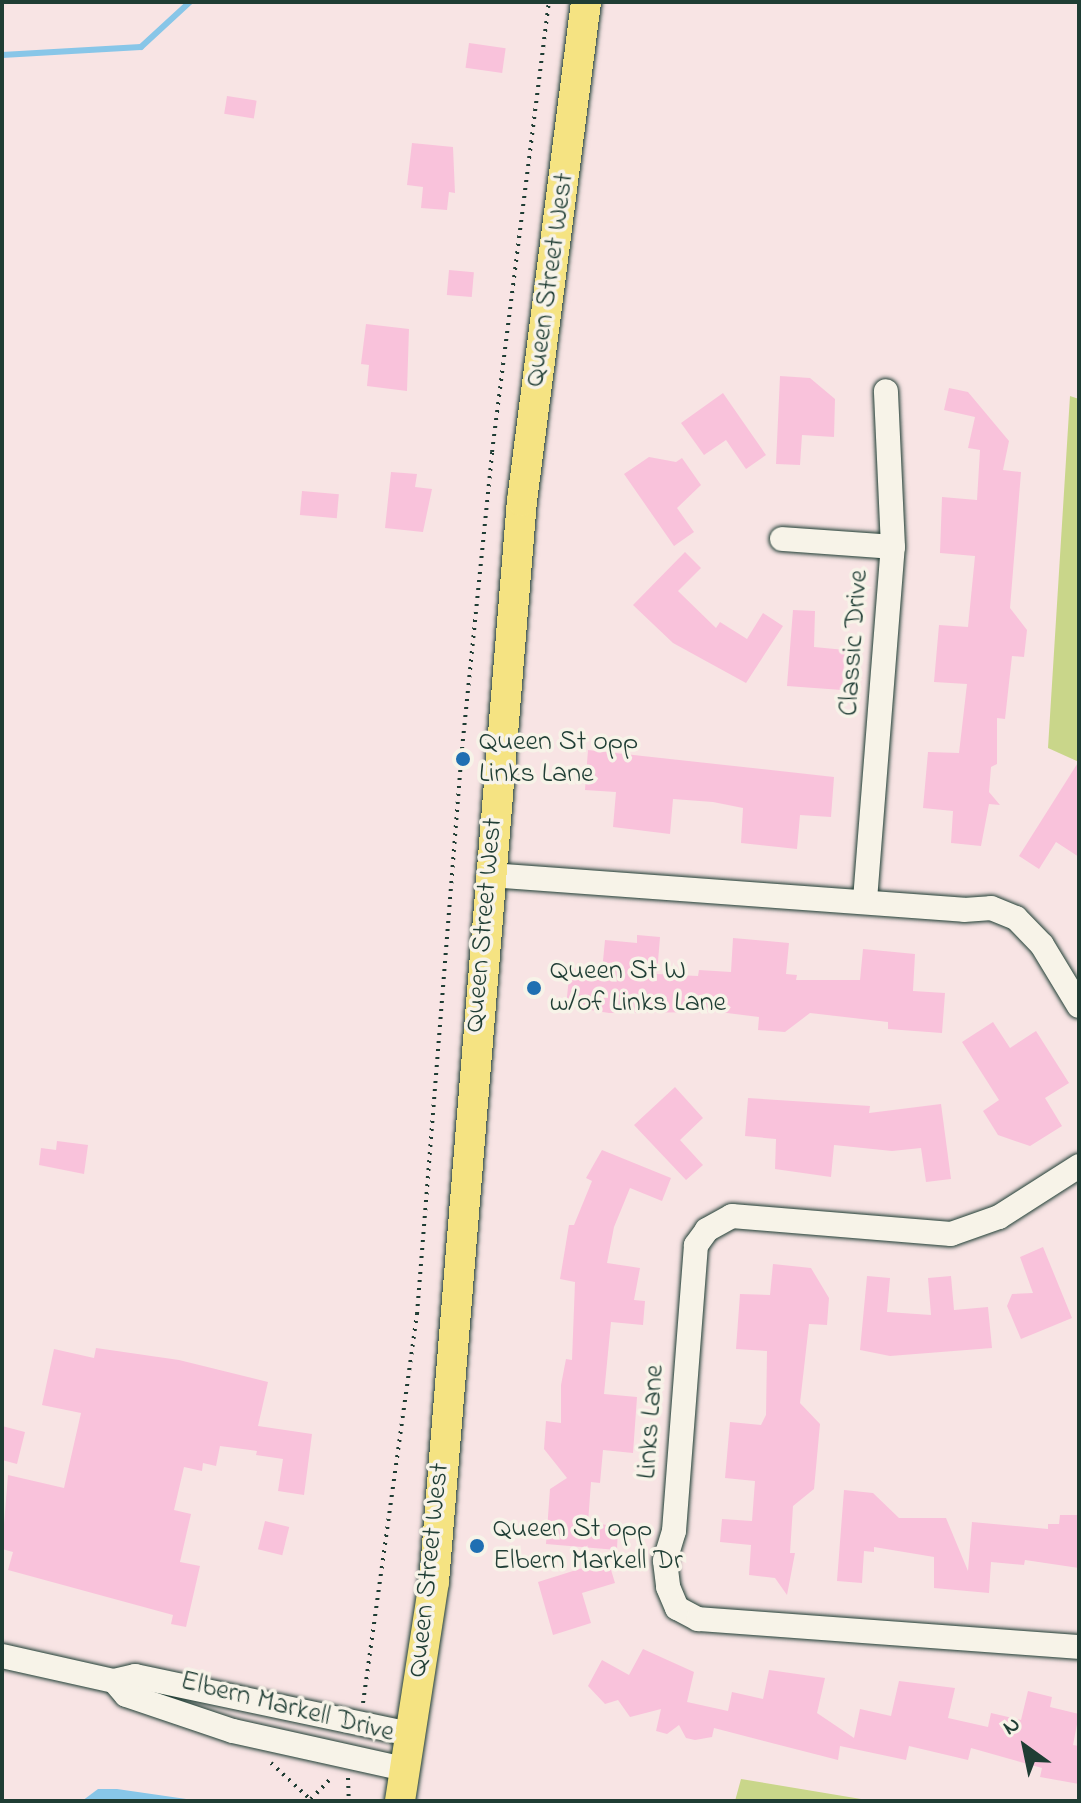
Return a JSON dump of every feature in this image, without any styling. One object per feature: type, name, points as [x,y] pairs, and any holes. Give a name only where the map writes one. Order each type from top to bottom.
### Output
[{"type":"main road","name":"Queen Street West","points":[[400,1801],[434,1582],[522,501],[586,2]]},
{"type":"street","name":"Classic Drive","points":[[865,900],[893,547],[886,391]]},
{"type":"street","points":[[782,539],[893,547]]},
{"type":"street","points":[[490,875],[991,908],[1016,918],[1042,945],[1079,1006]]},
{"type":"street","name":"Links Lane","points":[[1079,1166],[999,1217],[951,1234],[732,1216],[707,1230],[696,1245],[674,1531],[665,1561],[668,1587],[677,1608],[698,1619],[1079,1647]]},
{"type":"street","name":"Elbern Markell Drive","points":[[2,1656],[114,1681],[135,1676],[410,1734]]},
{"type":"street","name":"Elbern Markell Drive","points":[[114,1681],[126,1695],[233,1731],[405,1769]]},
{"type":"path","points":[[365,1693],[417,1314],[462,749],[492,452],[549,2]]},
{"type":"path","points":[[271,1763],[311,1800],[330,1779]]},
{"type":"path","points":[[347,1782],[349,1801]]},
{"type":"green space","points":[[1070,396],[1079,399],[1079,762],[1048,748]]},
{"type":"green space","points":[[741,1779],[873,1801],[735,1801]]},
{"type":"water","points":[[98,1789],[117,1789],[200,1801],[82,1801]]},
{"type":"building","points":[[469,43],[506,48],[502,73],[466,68]]},
{"type":"building","points":[[227,96],[257,101],[254,118],[224,114]]},
{"type":"building","points":[[412,143],[453,147],[455,193],[449,192],[447,210],[421,208],[423,187],[407,185]]},
{"type":"building","points":[[449,270],[474,272],[472,297],[447,295]]},
{"type":"building","points":[[366,324],[409,329],[407,391],[367,386],[369,365],[361,364]]},
{"type":"building","points":[[780,376],[810,378],[835,399],[834,437],[802,435],[800,465],[776,464]]},
{"type":"building","points":[[949,388],[968,392],[1009,441],[1003,470],[1021,472],[1010,608],[1027,630],[1024,657],[1012,656],[1005,719],[997,718],[997,764],[991,767],[989,792],[1000,805],[989,804],[981,846],[951,843],[953,811],[923,808],[928,752],[959,753],[967,684],[934,682],[939,625],[968,627],[975,556],[940,553],[942,497],[977,500],[980,450],[968,448],[975,417],[944,410]]},
{"type":"building","points":[[723,393],[766,455],[746,469],[726,440],[704,455],[681,423]]},
{"type":"building","points":[[649,457],[676,462],[682,458],[701,485],[677,508],[694,532],[674,546],[624,474]]},
{"type":"building","points":[[391,472],[417,474],[415,487],[432,489],[423,532],[385,528]]},
{"type":"building","points":[[302,491],[339,494],[337,518],[300,515]]},
{"type":"building","points":[[685,552],[701,568],[678,591],[716,628],[720,622],[747,639],[763,613],[783,626],[746,683],[673,643],[633,605]]},
{"type":"building","points":[[793,610],[815,611],[814,647],[845,650],[842,690],[787,686]]},
{"type":"building","points":[[588,750],[834,777],[831,817],[800,815],[797,849],[741,843],[743,808],[713,802],[673,799],[670,834],[613,827],[616,792],[585,790]]},
{"type":"building","points":[[1079,761],[1079,857],[1056,842],[1039,869],[1019,856]]},
{"type":"building","points":[[637,935],[660,937],[657,974],[698,976],[699,970],[731,972],[733,938],[789,943],[786,974],[797,975],[796,980],[860,980],[863,949],[915,954],[913,991],[945,993],[942,1033],[888,1029],[888,1022],[810,1013],[785,1032],[758,1030],[759,1017],[719,1012],[609,1013],[566,1006],[570,968],[602,971],[605,940],[637,943]]},
{"type":"building","points":[[993,1022],[1010,1048],[1036,1031],[1069,1083],[1045,1098],[1062,1126],[1030,1146],[998,1135],[983,1111],[999,1100],[962,1042]]},
{"type":"building","points":[[675,1087],[703,1118],[680,1140],[703,1165],[686,1180],[634,1125]]},
{"type":"building","points":[[748,1098],[870,1106],[869,1113],[941,1104],[951,1179],[926,1182],[921,1148],[892,1151],[834,1145],[831,1177],[775,1169],[776,1139],[745,1136]]},
{"type":"building","points":[[57,1141],[88,1145],[84,1174],[39,1165],[41,1148],[56,1150]]},
{"type":"building","points":[[602,1150],[671,1178],[662,1201],[630,1188],[614,1227],[607,1263],[640,1268],[634,1300],[645,1301],[643,1325],[611,1322],[604,1394],[637,1397],[633,1453],[603,1450],[600,1483],[591,1482],[588,1523],[618,1526],[617,1550],[546,1544],[550,1489],[567,1478],[544,1449],[546,1421],[561,1423],[561,1385],[566,1359],[572,1360],[575,1282],[560,1279],[569,1225],[574,1225],[592,1181],[586,1178]]},
{"type":"building","points":[[1043,1247],[1072,1318],[1021,1339],[1007,1306],[1012,1294],[1033,1293],[1020,1257]]},
{"type":"building","points":[[773,1264],[811,1268],[829,1298],[827,1325],[809,1324],[800,1403],[820,1424],[814,1489],[793,1506],[790,1553],[795,1553],[787,1595],[775,1578],[749,1575],[751,1545],[720,1542],[722,1519],[752,1521],[755,1481],[725,1478],[730,1422],[761,1425],[766,1415],[767,1351],[736,1349],[740,1294],[770,1295]]},
{"type":"building","points":[[867,1276],[890,1278],[887,1312],[931,1315],[928,1278],[951,1276],[954,1310],[988,1307],[992,1348],[890,1356],[860,1350]]},
{"type":"building","points":[[96,1348],[179,1360],[268,1382],[258,1426],[312,1434],[304,1495],[278,1491],[283,1459],[256,1455],[257,1451],[220,1446],[216,1466],[203,1463],[202,1471],[184,1467],[174,1510],[191,1514],[180,1562],[200,1566],[186,1627],[171,1624],[173,1615],[8,1570],[13,1552],[2,1549],[8,1475],[64,1488],[81,1413],[42,1405],[54,1349],[94,1358]]},
{"type":"building","points":[[2,1426],[25,1432],[17,1464],[2,1460]]},
{"type":"building","points":[[844,1490],[873,1493],[899,1518],[946,1518],[968,1571],[972,1522],[1048,1529],[1048,1524],[1059,1524],[1060,1515],[1079,1515],[1079,1568],[1025,1560],[1024,1565],[991,1562],[989,1593],[934,1588],[934,1557],[874,1547],[874,1552],[864,1551],[862,1583],[837,1581]]},
{"type":"building","points":[[265,1521],[289,1527],[282,1555],[258,1549]]},
{"type":"building","points":[[608,1560],[615,1583],[582,1593],[591,1623],[553,1635],[538,1582]]},
{"type":"building","points":[[643,1649],[694,1672],[687,1702],[728,1711],[732,1692],[763,1699],[769,1670],[825,1678],[817,1713],[854,1738],[860,1709],[891,1716],[899,1681],[955,1688],[948,1718],[988,1727],[991,1713],[1021,1720],[1028,1691],[1052,1697],[1050,1707],[1079,1714],[1073,1745],[1079,1746],[1079,1784],[1040,1777],[1042,1768],[971,1748],[968,1760],[909,1746],[906,1760],[840,1746],[838,1760],[714,1728],[712,1737],[695,1740],[686,1738],[679,1725],[667,1734],[656,1731],[661,1709],[630,1717],[618,1700],[605,1704],[588,1686],[602,1660],[629,1675]]},
{"type":"waterway","points":[[2,55],[141,47],[190,2]]},
{"type":"place","name":"Queen St opp Links Lane","points":[[463,759]]},
{"type":"place","name":"Queen St W w/of Links Lane","points":[[534,988]]},
{"type":"place","name":"Queen St opp Elbern Markell Dr","points":[[477,1546]]}]
